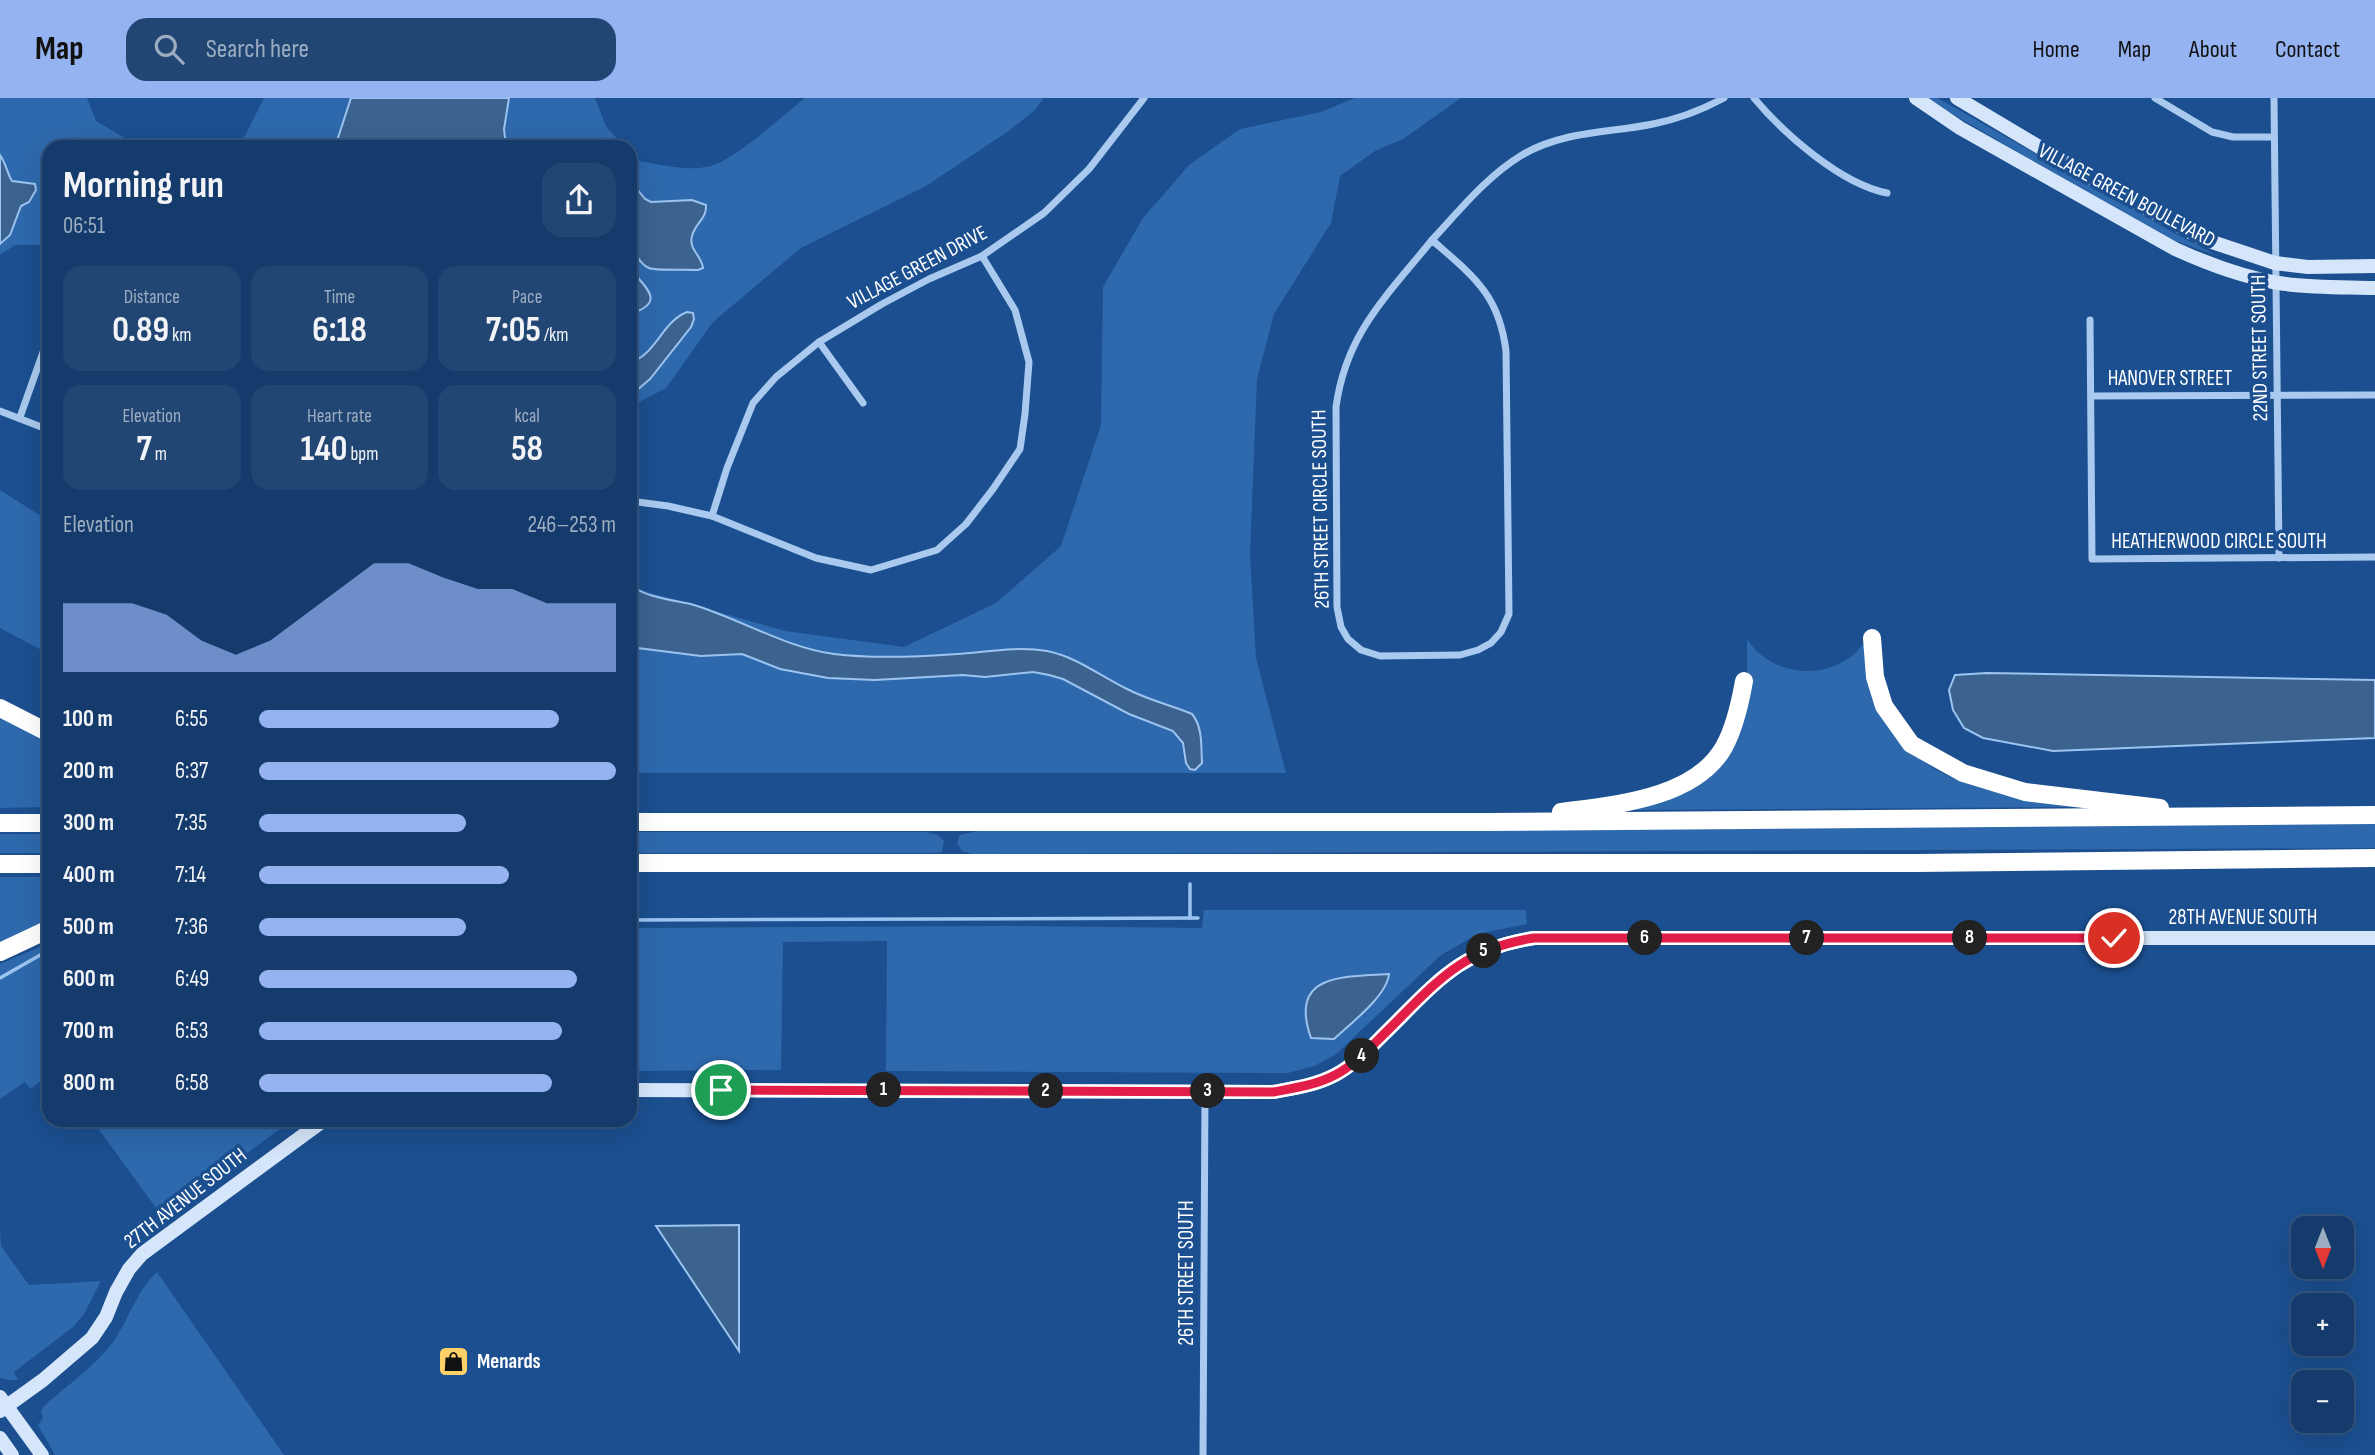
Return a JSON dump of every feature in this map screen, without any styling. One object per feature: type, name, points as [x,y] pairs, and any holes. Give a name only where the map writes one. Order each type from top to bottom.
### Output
[{"type":"highway","points":[[1872,638],[1875,677],[1884,706],[1911,744],[1963,773],[2025,792],[2236,818]]},
{"type":"highway","points":[[1486,822],[1642,800],[1696,778],[1723,749],[1739,712],[1744,681]]},
{"type":"highway","points":[[0,708],[42,729]]},
{"type":"highway","points":[[637,822],[1486,822],[2375,815]]},
{"type":"highway","points":[[0,823],[42,823]]},
{"type":"highway","points":[[637,863],[1917,863],[2375,858]]},
{"type":"highway","points":[[0,864],[42,864]]},
{"type":"highway","points":[[0,952],[42,932]]},
{"type":"street","name":"VILLAGE GREEN DRIVE","points":[[712,516],[727,468],[753,403],[776,377],[819,342],[929,279],[982,256],[1045,213],[1089,169],[1144,98]]},
{"type":"street","name":"26TH STREET CIRCLE SOUTH","points":[[1433,240],[1480,282],[1494,306],[1504,332],[1509,614],[1501,632],[1491,643],[1460,656],[1380,656],[1361,650],[1348,639],[1341,627],[1337,607],[1335,408],[1338,387],[1360,331],[1433,240],[1495,173],[1524,154],[1551,142],[1578,135],[1683,117],[1724,98]]},
{"type":"street","points":[[1754,98],[1792,136],[1833,168],[1864,187],[1887,193]]},
{"type":"street","name":"VILLAGE GREEN BOULEVARD","points":[[1916,98],[1960,128],[2175,249],[2232,272],[2276,282],[2375,288]]},
{"type":"street","points":[[1957,98],[2100,183],[2203,239],[2276,263],[2308,267],[2375,267]]},
{"type":"street","points":[[2155,98],[2211,132],[2233,137],[2274,138]]},
{"type":"street","name":"22ND STREET SOUTH","points":[[2274,98],[2279,558]]},
{"type":"street","points":[[637,502],[712,516],[816,558],[871,570],[937,550],[966,524],[1020,449],[1026,414],[1029,362],[1015,310],[982,256]]},
{"type":"street","name":"HEATHERWOOD CIRCLE SOUTH","points":[[2090,320],[2092,559],[2375,557]]},
{"type":"street","points":[[819,342],[863,403]]},
{"type":"street","points":[[20,417],[42,355]]},
{"type":"street","name":"HANOVER STREET","points":[[2091,396],[2375,395]]},
{"type":"street","points":[[0,411],[42,427]]},
{"type":"street","name":"28TH AVENUE SOUTH","points":[[1205,1091],[1273,1092],[1310,1085],[1335,1075],[1357,1060],[1449,971],[1490,949],[1534,938],[2375,938]]},
{"type":"street","points":[[637,1090],[1205,1091]]},
{"type":"street","name":"26TH STREET SOUTH","points":[[1203,1455],[1205,1091]]},
{"type":"street","name":"27TH AVENUE SOUTH","points":[[2,1405],[43,1380],[92,1338],[106,1317],[129,1269],[142,1254],[314,1127]]},
{"type":"street","points":[[2,1405],[42,1455]]},
{"type":"street","points":[[0,1438],[12,1455]]},
{"type":"shaded area","points":[[0,98],[87,98],[96,121],[128,140],[42,140],[42,245],[15,245],[0,255]]},
{"type":"shaded area","points":[[264,98],[595,98],[606,126],[618,140],[241,140]]},
{"type":"shaded area","points":[[351,98],[509,98],[504,129],[505,140],[337,140]]},
{"type":"shaded area","points":[[805,98],[1044,98],[1035,110],[1010,130],[926,186],[801,248],[713,322],[666,388],[637,403],[637,161],[679,168],[706,167],[729,157]]},
{"type":"shaded area","points":[[1355,98],[1461,98],[1403,139],[1375,151],[1340,176],[1331,223],[1274,314],[1257,379],[1250,555],[1256,658],[1286,773],[637,773],[637,589],[785,631],[904,647],[996,603],[1061,546],[1101,425],[1103,287],[1143,218],[1189,165],[1240,129],[1321,112]]},
{"type":"shaded area","points":[[1925,98],[1937,98],[1950,105],[2218,256],[2164,237]]},
{"type":"shaded area","points":[[0,155],[12,181],[35,184],[36,190],[29,202],[21,206],[10,235],[0,244]]},
{"type":"shaded area","points":[[637,189],[651,202],[692,200],[706,205],[705,214],[691,241],[703,268],[652,269],[637,256]]},
{"type":"shaded area","points":[[637,276],[650,293],[651,299],[637,311]]},
{"type":"shaded area","points":[[687,312],[693,313],[691,327],[650,379],[637,390],[637,359]]},
{"type":"shaded area","points":[[0,490],[42,517],[42,650],[0,628]]},
{"type":"shaded area","points":[[637,589],[661,598],[694,605],[799,646],[834,654],[926,656],[1013,649],[1058,654],[1135,693],[1192,714],[1200,731],[1202,763],[1195,770],[1190,769],[1186,763],[1183,743],[1173,731],[1129,714],[1063,679],[1049,675],[1033,672],[985,677],[963,675],[875,680],[828,678],[780,669],[742,654],[701,656],[637,648]]},
{"type":"shaded area","points":[[1747,639],[1768,660],[1782,667],[1811,671],[1840,664],[1855,653],[1867,639],[1876,707],[1891,730],[1912,753],[1954,779],[1978,787],[2078,807],[1628,810],[1688,792],[1709,775],[1747,695]]},
{"type":"shaded area","points":[[1987,673],[2375,680],[2375,738],[2053,751],[1983,738],[1964,728],[1953,710],[1949,690],[1955,675]]},
{"type":"shaded area","points":[[0,716],[42,738],[42,807],[0,808]]},
{"type":"shaded area","points":[[2375,824],[2375,848],[972,854],[962,851],[957,843],[960,835],[977,831]]},
{"type":"shaded area","points":[[637,832],[927,832],[938,835],[944,841],[942,852],[637,853]]},
{"type":"shaded area","points":[[0,834],[42,834],[42,853],[0,853]]},
{"type":"shaded area","points":[[0,877],[42,877],[42,926],[0,946]]},
{"type":"shaded area","points":[[1204,910],[1526,910],[1527,924],[1478,934],[1441,955],[1335,1055],[1314,1066],[1288,1073],[886,1071],[887,941],[783,942],[781,1070],[637,1071],[637,928],[1202,928]],"holes":[[[1389,974],[1382,991],[1334,1039],[1308,1027],[1307,1009],[1311,996],[1319,987],[1343,977]]]},
{"type":"shaded area","points":[[42,946],[42,1080],[30,1089],[25,1082],[0,1099],[0,964]]},
{"type":"shaded area","points":[[1389,974],[1375,1000],[1334,1039],[1311,1038],[1306,1017],[1307,1001],[1313,990],[1338,978]]},
{"type":"shaded area","points":[[97,1127],[283,1127],[162,1216]]},
{"type":"shaded area","points":[[739,1225],[739,1351],[656,1226]]},
{"type":"shaded area","points":[[0,1228],[1,1246],[29,1285],[101,1281],[84,1314],[73,1327],[14,1372],[18,1380],[0,1378]]},
{"type":"shaded area","points":[[157,1272],[284,1455],[55,1455],[38,1425],[43,1418],[43,1407],[110,1346],[140,1294]]},
{"type":"waterway","points":[[1190,884],[1190,918]]},
{"type":"waterway","points":[[637,920],[1198,918]]},
{"type":"waterway","points":[[0,978],[42,954]]},
{"type":"place","name":"Menards","points":[[454,1361]]},
{"type":"route","points":[[721,1090],[1273,1092],[1310,1085],[1335,1075],[1357,1060],[1449,971],[1490,949],[1534,938],[2114,938]]}]
